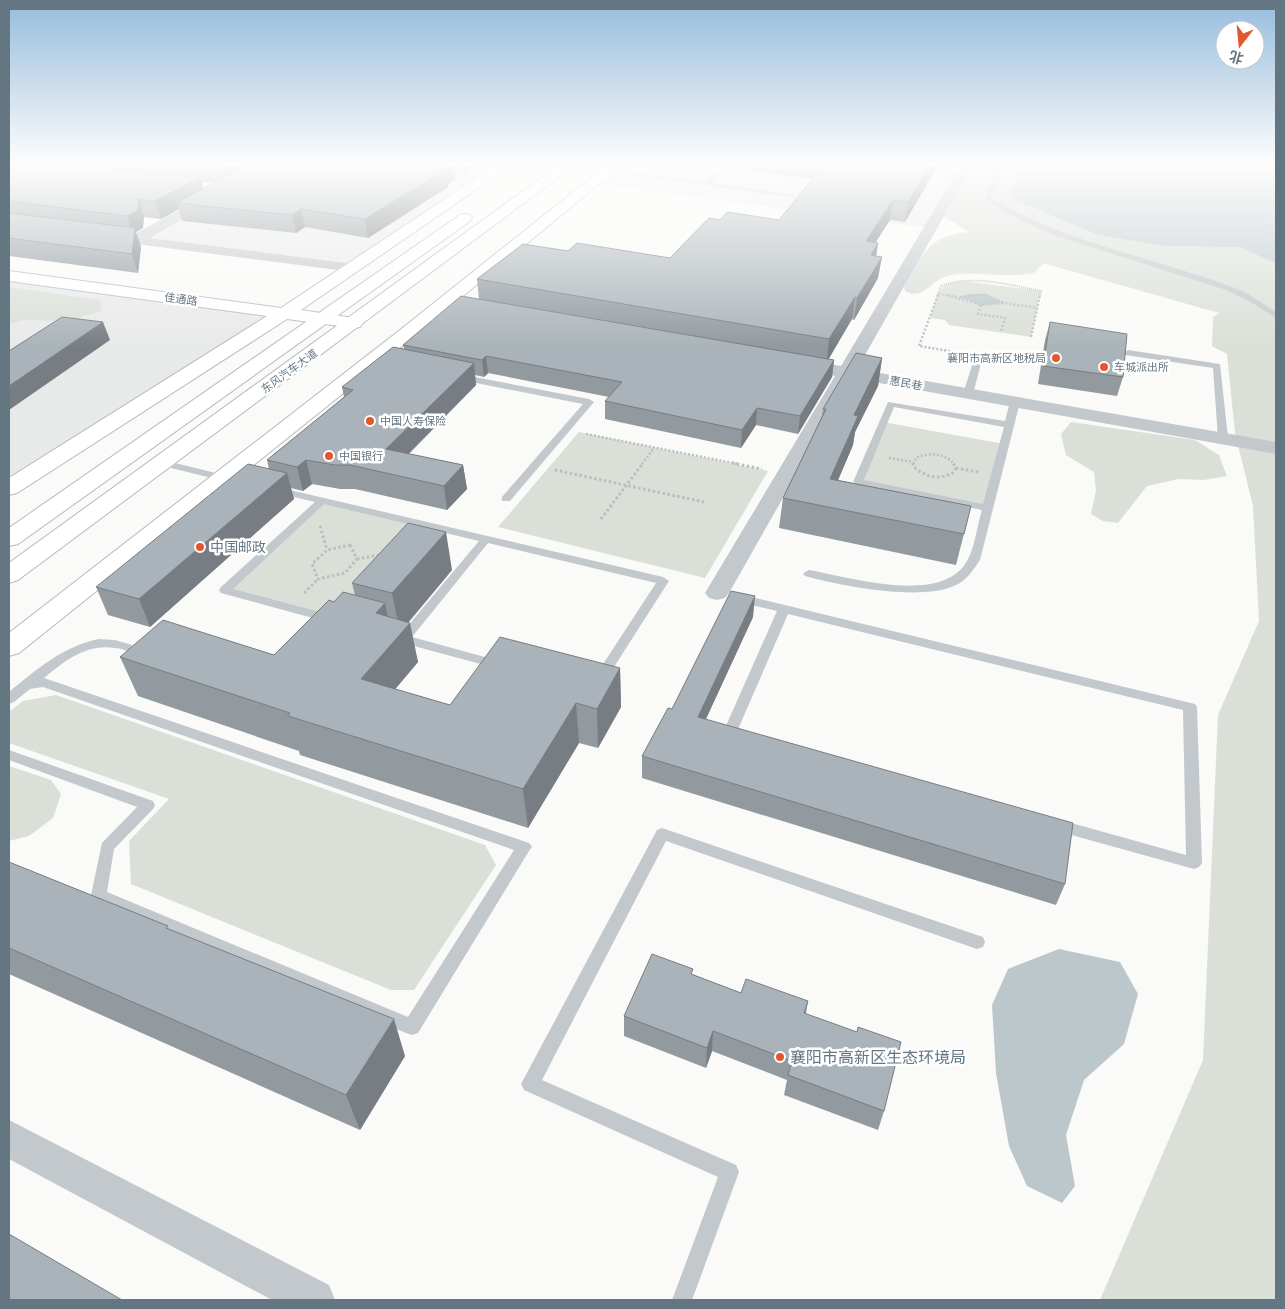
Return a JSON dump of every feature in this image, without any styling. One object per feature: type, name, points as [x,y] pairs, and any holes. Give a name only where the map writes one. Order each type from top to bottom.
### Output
[{"type":"street","points":[[135,240],[159,226]]},
{"type":"street","points":[[9,488],[286,312],[414,226]]},
{"type":"street","name":"东风汽车大道","points":[[9,538],[454,226]]},
{"type":"street","name":"东风汽车大道","points":[[9,576],[485,226]]},
{"type":"street","points":[[9,647],[232,479],[377,361],[456,303],[544,226]]},
{"type":"street","points":[[717,593],[931,226]]},
{"type":"street","points":[[86,234],[353,268]]},
{"type":"street","name":"佳通路","points":[[9,276],[286,312],[354,323]]},
{"type":"street","name":"惠民巷","points":[[778,360],[1276,448]]},
{"type":"street","points":[[9,1139],[314,1300]]},
{"type":"lane","points":[[1037,226],[1054,234],[1230,290],[1264,305],[1276,316]]},
{"type":"lane","points":[[1128,353],[1217,366],[1223,438]]},
{"type":"lane","points":[[968,394],[979,356]]},
{"type":"lane","points":[[447,375],[589,402],[506,499]]},
{"type":"lane","points":[[809,574],[917,590],[948,585],[965,574],[974,560],[1015,402]]},
{"type":"lane","points":[[987,508],[858,482],[891,404],[1009,425]]},
{"type":"lane","points":[[162,463],[232,479]]},
{"type":"lane","points":[[268,488],[663,581],[592,690]]},
{"type":"lane","points":[[322,500],[225,590],[346,623]]},
{"type":"lane","points":[[403,639],[486,539]]},
{"type":"lane","points":[[717,593],[1190,707],[1194,862],[1042,821]]},
{"type":"lane","points":[[747,742],[728,736],[784,609]]},
{"type":"lane","points":[[384,633],[507,667]]},
{"type":"lane","points":[[9,700],[64,655],[84,646],[111,643],[160,657]]},
{"type":"lane","points":[[9,755],[148,805],[107,847],[99,895],[412,1028],[524,846],[44,682],[26,686]]},
{"type":"lane","points":[[682,1300],[729,1172],[530,1084],[662,834],[978,942]]},
{"type":"path","points":[[979,356],[918,346],[941,286],[948,282],[984,283],[1041,291],[1032,337]]},
{"type":"path","points":[[939,294],[959,297],[984,294],[1004,303]]},
{"type":"path","points":[[959,297],[981,305],[1004,303],[1038,308]]},
{"type":"path","points":[[981,305],[978,314],[1005,318],[1001,332]]},
{"type":"path","points":[[579,432],[787,474]]},
{"type":"path","points":[[601,519],[654,448]]},
{"type":"path","points":[[925,454],[946,457],[952,460],[956,468],[951,474],[940,477],[926,475],[916,469],[913,462],[925,454]]},
{"type":"path","points":[[547,468],[704,502]]},
{"type":"path","points":[[358,559],[350,545],[327,550],[312,564],[318,579],[344,573],[358,559],[385,554]]},
{"type":"shaded area","points":[[160,226],[415,226],[353,268],[135,240]]},
{"type":"shaded area","points":[[960,226],[1276,226],[1276,1300],[1100,1300],[1203,1060],[1218,715],[1259,621],[1253,506],[1235,433],[1227,354],[1212,346],[1213,317],[1219,313],[1043,263],[1034,273],[1011,275],[956,274],[942,278],[920,293],[916,294],[905,291],[904,286],[929,248],[944,237],[969,232]]},
{"type":"shaded area","points":[[1077,226],[1276,226],[1276,263],[1239,247],[1165,246],[1098,235]]},
{"type":"shaded area","points":[[9,276],[286,313],[9,488]]},
{"type":"shaded area","points":[[962,281],[1041,291],[1031,337],[949,325],[945,320],[930,318],[942,288]]},
{"type":"shaded area","points":[[9,287],[100,300],[102,311],[67,321],[25,320],[9,324]]},
{"type":"shaded area","points":[[984,294],[1004,303],[981,305],[959,297]]},
{"type":"shaded area","points":[[883,422],[1004,444],[987,508],[858,482]]},
{"type":"shaded area","points":[[1071,422],[1195,440],[1219,455],[1227,476],[1204,480],[1179,479],[1147,486],[1118,523],[1103,521],[1091,514],[1096,491],[1094,472],[1066,455],[1061,434]]},
{"type":"shaded area","points":[[579,432],[768,471],[705,578],[498,527]]},
{"type":"shaded area","points":[[322,501],[436,527],[346,623],[225,590]]},
{"type":"shaded area","points":[[56,695],[485,845],[496,865],[414,990],[391,990],[131,884],[129,841],[169,799],[9,743],[9,712],[23,701]]},
{"type":"shaded area","points":[[9,766],[51,780],[61,794],[53,818],[29,836],[9,841]]},
{"type":"shaded area","points":[[1059,949],[1120,962],[1138,994],[1124,1044],[1084,1080],[1066,1135],[1075,1186],[1062,1203],[1027,1186],[1009,1146],[996,1073],[992,1005],[1008,969]]},
{"type":"building","points":[[9,226],[119,226],[135,228],[132,254],[9,238]]},
{"type":"building","points":[[701,226],[876,226],[866,241],[878,243],[871,255],[882,257],[829,339],[477,279],[523,244],[568,251],[577,243],[670,258]]},
{"type":"building","points":[[461,296],[834,360],[800,416],[757,408],[742,430],[605,401],[622,382],[486,356],[482,360],[403,345]]},
{"type":"building","points":[[62,317],[103,322],[9,386],[9,351]]},
{"type":"building","points":[[1050,322],[1127,334],[1123,377],[1043,366]]},
{"type":"building","points":[[393,347],[474,363],[386,449],[463,465],[444,486],[350,465],[335,465],[306,460],[297,467],[267,460],[353,390],[342,387]]},
{"type":"building","points":[[856,353],[882,358],[854,415],[858,416],[830,479],[971,506],[964,534],[783,498],[826,409],[823,409]]},
{"type":"building","points":[[248,464],[287,473],[139,599],[96,587]]},
{"type":"building","points":[[408,523],[446,532],[392,593],[352,583]]},
{"type":"building","points":[[731,591],[755,596],[698,717],[1073,823],[1065,884],[642,756],[668,708],[672,709]]},
{"type":"building","points":[[343,592],[385,603],[376,613],[410,623],[361,679],[450,705],[500,637],[620,668],[597,709],[576,703],[523,789],[288,716],[290,713],[120,657],[163,620],[274,655],[329,600],[334,602]]},
{"type":"building","points":[[9,862],[168,926],[166,928],[394,1019],[346,1095],[9,948]]},
{"type":"building","name":"襄阳市高新区生态环境局","points":[[652,954],[693,969],[691,974],[741,993],[746,979],[808,1001],[804,1013],[857,1032],[858,1027],[901,1042],[884,1111],[788,1075],[792,1061],[713,1031],[707,1048],[624,1016]]},
{"type":"building","points":[[9,1234],[122,1300],[9,1300]]},
{"type":"place","name":"襄阳市高新区地税局","points":[[1056,358]]},
{"type":"place","name":"车城派出所","points":[[1104,367]]},
{"type":"place","name":"中国人寿保险","points":[[370,421]]},
{"type":"place","name":"中国银行","points":[[329,456]]},
{"type":"place","name":"中国邮政","points":[[200,547]]},
{"type":"place","name":"襄阳市高新区生态环境局","points":[[780,1057]]}]
